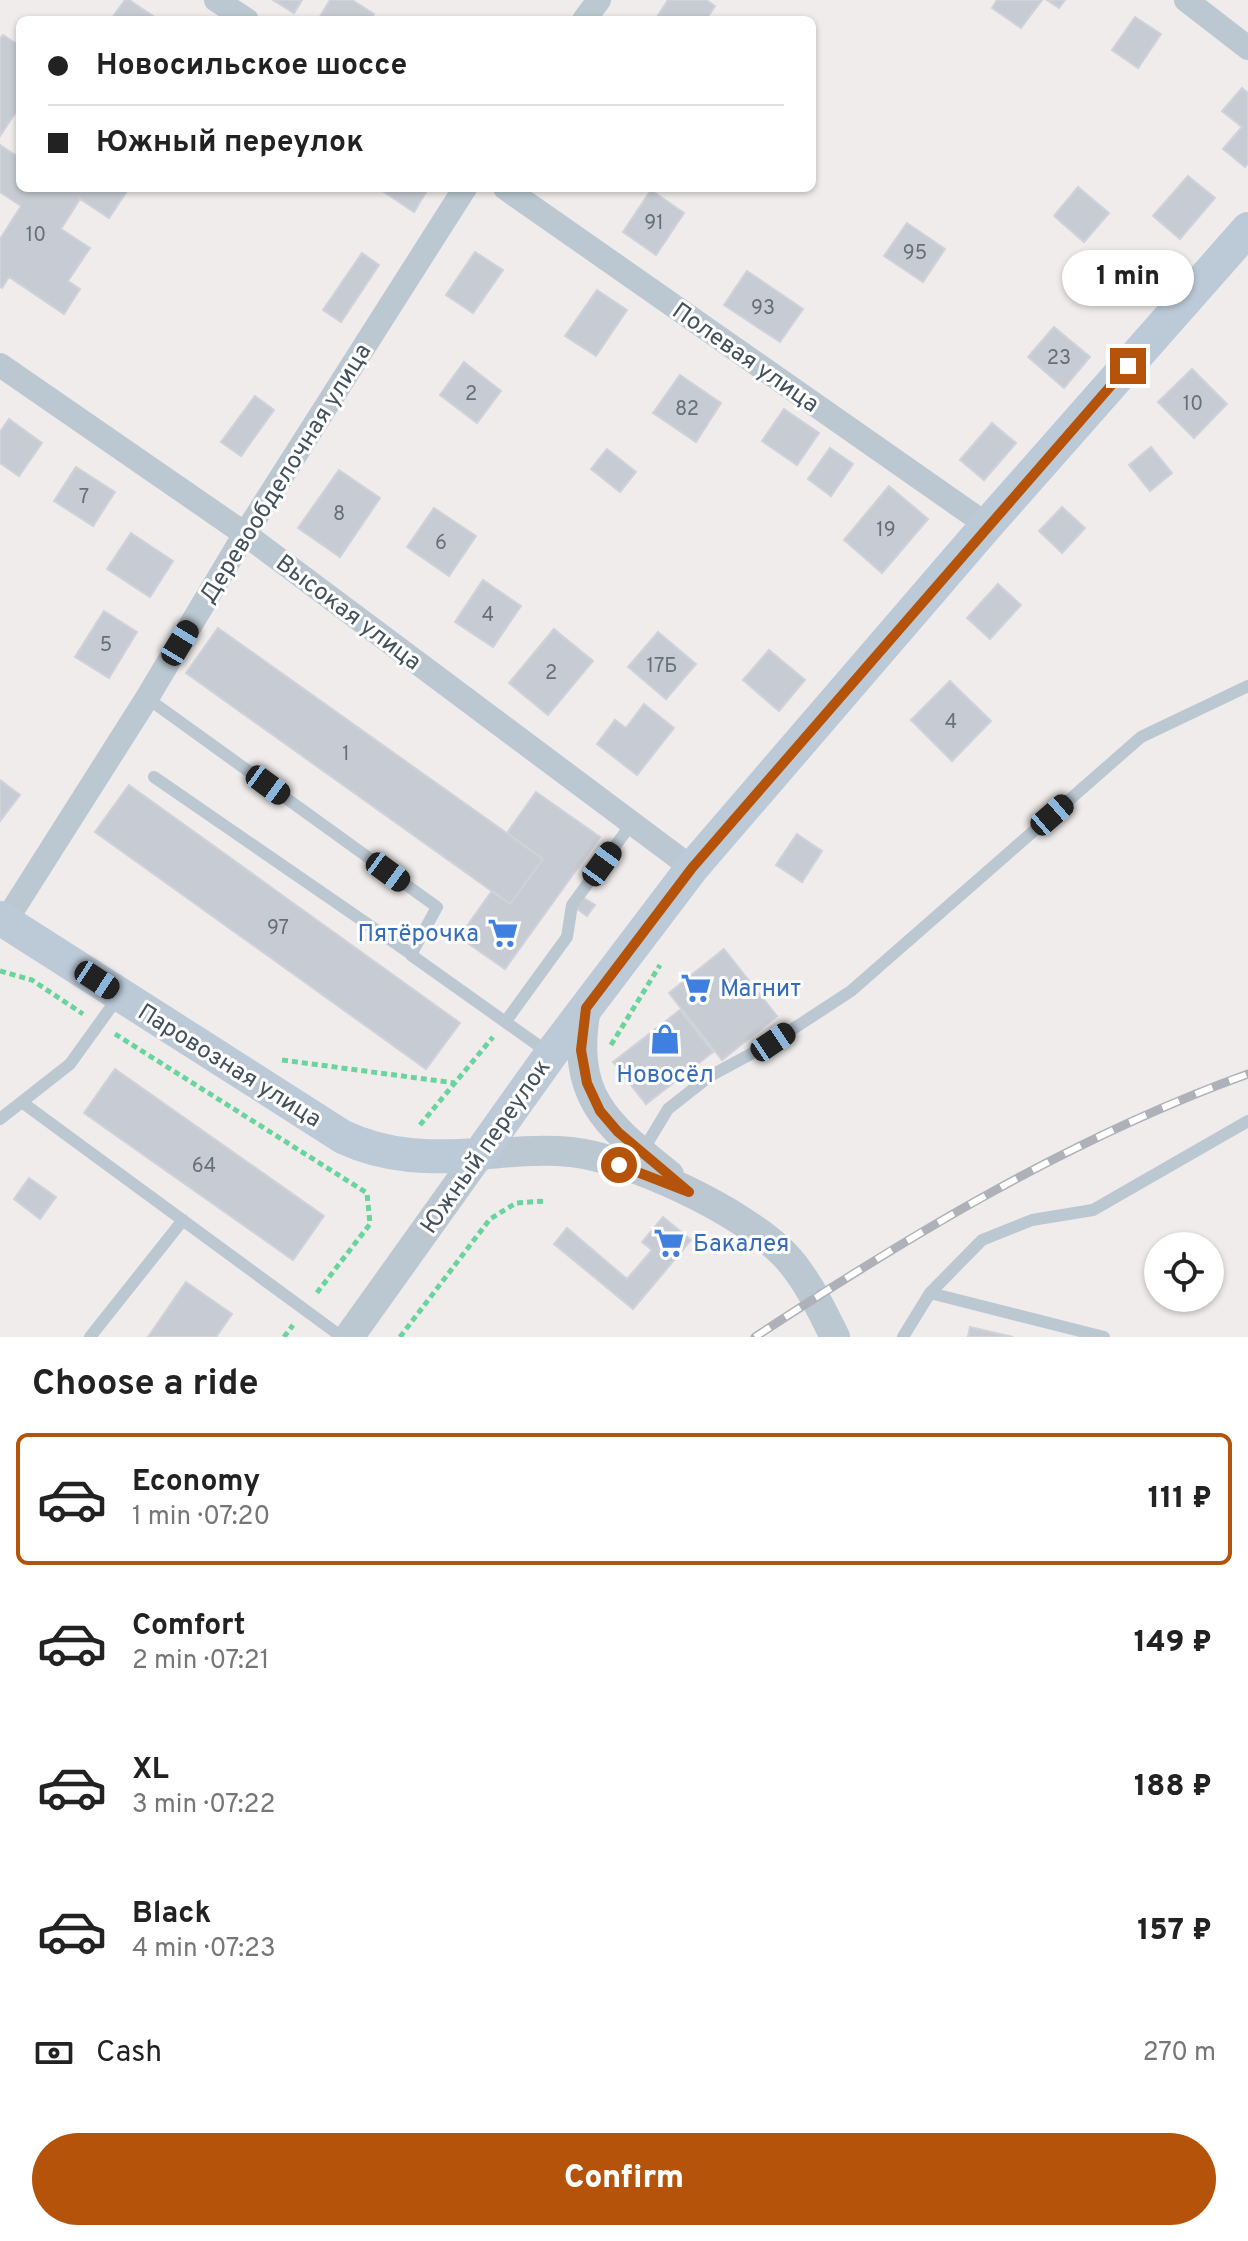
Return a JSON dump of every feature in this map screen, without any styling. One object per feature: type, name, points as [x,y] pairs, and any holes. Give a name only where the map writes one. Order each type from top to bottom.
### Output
[{"type":"main road","name":"Южный переулок","points":[[479,1155],[692,868],[987,525],[1248,229]]},
{"type":"main road","name":"Паровозная улица","points":[[3,920],[343,1137],[366,1148],[396,1155],[479,1155]]},
{"type":"street","points":[[216,0],[241,16]]},
{"type":"street","points":[[1186,0],[1248,48]]},
{"type":"street","name":"Деревообделочная улица","points":[[3,920],[147,698],[245,534],[462,192]]},
{"type":"street","name":"Полевая улица","points":[[511,192],[987,525]]},
{"type":"street","name":"Высокая улица","points":[[0,365],[245,534],[692,868]]},
{"type":"street","points":[[586,1008],[581,1050],[587,1083],[600,1111],[618,1132],[689,1192]]},
{"type":"street","points":[[479,1155],[529,1151],[573,1152],[639,1171],[689,1192],[762,1235],[786,1256],[815,1298],[835,1337]]},
{"type":"street","name":"Южный переулок","points":[[349,1337],[479,1155]]},
{"type":"lane","points":[[641,1152],[668,1109],[710,1076],[773,1042],[851,991],[1141,737],[1248,686]]},
{"type":"lane","points":[[147,698],[437,907],[411,955],[414,956]]},
{"type":"lane","points":[[154,777],[551,1054]]},
{"type":"lane","points":[[506,1021],[567,937],[572,905],[632,823]]},
{"type":"lane","points":[[0,1119],[70,1064],[119,995]]},
{"type":"lane","points":[[23,1103],[342,1337]]},
{"type":"lane","points":[[903,1337],[930,1293],[982,1240],[1032,1220],[1093,1210],[1248,1121]]},
{"type":"lane","points":[[90,1337],[183,1220]]},
{"type":"lane","points":[[930,1293],[1104,1337]]},
{"type":"path","points":[[0,971],[32,980],[367,1193],[370,1224],[284,1337]]},
{"type":"path","points":[[420,1126],[506,1021]]},
{"type":"path","points":[[277,1060],[455,1083]]},
{"type":"path","points":[[400,1337],[490,1219],[516,1203],[546,1201]]},
{"type":"building","points":[[125,0],[129,0],[153,16],[113,16]]},
{"type":"building","points":[[273,0],[302,0],[294,13]]},
{"type":"building","points":[[330,0],[352,0],[374,14],[373,16],[320,16]]},
{"type":"building","points":[[668,0],[706,0],[715,6],[709,16],[658,16]]},
{"type":"building","points":[[997,0],[1042,0],[1021,28],[992,8]]},
{"type":"building","points":[[1047,0],[1065,0],[1059,8]]},
{"type":"building","points":[[1135,17],[1161,34],[1138,68],[1112,50]]},
{"type":"building","points":[[3,35],[16,43],[16,112],[0,136],[0,39]]},
{"type":"building","points":[[1242,88],[1248,93],[1248,163],[1245,167],[1223,149],[1242,127],[1222,111]]},
{"type":"building","points":[[0,145],[16,155],[16,192],[126,192],[109,218],[80,199],[61,229],[90,248],[68,281],[80,289],[64,314],[9,277],[0,287],[0,239],[21,206],[0,192]]},
{"type":"building","points":[[1188,176],[1215,198],[1180,239],[1153,216]]},
{"type":"building","points":[[1078,187],[1109,213],[1084,242],[1054,216]]},
{"type":"building","points":[[384,192],[426,192],[414,212]]},
{"type":"building","points":[[650,192],[684,213],[656,255],[623,232]]},
{"type":"building","points":[[907,223],[945,249],[923,282],[884,256]]},
{"type":"building","points":[[475,252],[503,270],[473,313],[446,295]]},
{"type":"building","points":[[362,253],[379,265],[341,322],[323,310]]},
{"type":"building","points":[[747,271],[803,309],[780,342],[724,305]]},
{"type":"building","points":[[597,290],[627,310],[596,356],[565,336]]},
{"type":"building","points":[[1054,327],[1090,357],[1064,388],[1028,357]]},
{"type":"building","points":[[464,362],[501,391],[477,423],[440,395]]},
{"type":"building","points":[[1192,369],[1227,404],[1194,438],[1158,402]]},
{"type":"building","points":[[680,375],[721,403],[696,442],[653,413]]},
{"type":"building","points":[[255,396],[274,410],[241,456],[221,442]]},
{"type":"building","points":[[784,409],[819,433],[797,465],[762,441]]},
{"type":"building","points":[[9,419],[42,443],[19,476],[0,463],[0,432]]},
{"type":"building","points":[[992,423],[1016,443],[984,480],[960,460]]},
{"type":"building","points":[[1151,447],[1172,473],[1150,491],[1129,465]]},
{"type":"building","points":[[830,448],[853,464],[831,496],[808,479]]},
{"type":"building","points":[[607,449],[636,472],[620,492],[591,469]]},
{"type":"building","points":[[76,467],[115,492],[93,526],[54,501]]},
{"type":"building","points":[[339,470],[380,498],[340,557],[298,528]]},
{"type":"building","points":[[889,486],[928,519],[882,573],[844,540]]},
{"type":"building","points":[[1062,507],[1085,528],[1062,553],[1039,531]]},
{"type":"building","points":[[434,508],[476,536],[449,576],[407,547]]},
{"type":"building","points":[[131,533],[173,561],[150,597],[107,569]]},
{"type":"building","points":[[483,580],[521,606],[493,647],[455,622]]},
{"type":"building","points":[[998,584],[1021,605],[990,639],[967,618]]},
{"type":"building","points":[[104,611],[137,632],[109,678],[75,657]]},
{"type":"building","points":[[218,628],[543,859],[510,904],[186,673]]},
{"type":"building","points":[[554,629],[593,661],[548,715],[509,683]]},
{"type":"building","points":[[658,632],[696,664],[666,699],[628,667]]},
{"type":"building","points":[[769,650],[805,680],[779,711],[743,680]]},
{"type":"building","points":[[950,681],[991,721],[952,761],[911,720]]},
{"type":"building","points":[[644,704],[674,728],[637,775],[597,744],[615,720],[626,728]]},
{"type":"building","points":[[0,780],[20,795],[0,821]]},
{"type":"building","points":[[129,785],[460,1023],[426,1069],[95,832]]},
{"type":"building","points":[[536,792],[600,837],[505,969],[459,937],[492,891],[510,904],[543,859],[507,833]]},
{"type":"building","points":[[797,834],[822,851],[802,882],[776,865]]},
{"type":"building","points":[[584,898],[595,905],[587,916],[576,908]]},
{"type":"building","points":[[724,949],[777,1016],[722,1060],[669,993]]},
{"type":"building","points":[[680,1010],[713,1052],[646,1104],[613,1062]]},
{"type":"building","points":[[115,1069],[324,1216],[293,1260],[84,1113]]},
{"type":"building","points":[[29,1178],[56,1197],[40,1219],[14,1199]]},
{"type":"building","points":[[663,1217],[691,1240],[633,1309],[554,1244],[567,1228],[627,1279],[652,1250],[642,1242]]},
{"type":"building","points":[[186,1282],[232,1314],[216,1337],[148,1337]]},
{"type":"building","points":[[970,1327],[1013,1337],[968,1337]]},
{"type":"railway","points":[[755,1337],[873,1262],[994,1191],[1119,1127],[1248,1074]]},
{"type":"place","name":"Пятёрочка","points":[[503,933]]},
{"type":"place","name":"Магнит","points":[[696,988]]},
{"type":"place","name":"Новосёл","points":[[665,1039]]},
{"type":"place","name":"Бакалея","points":[[669,1243]]},
{"type":"route","points":[[619,1165],[689,1192],[618,1132],[600,1111],[587,1083],[581,1050],[586,1008],[692,868],[1128,366]]}]
